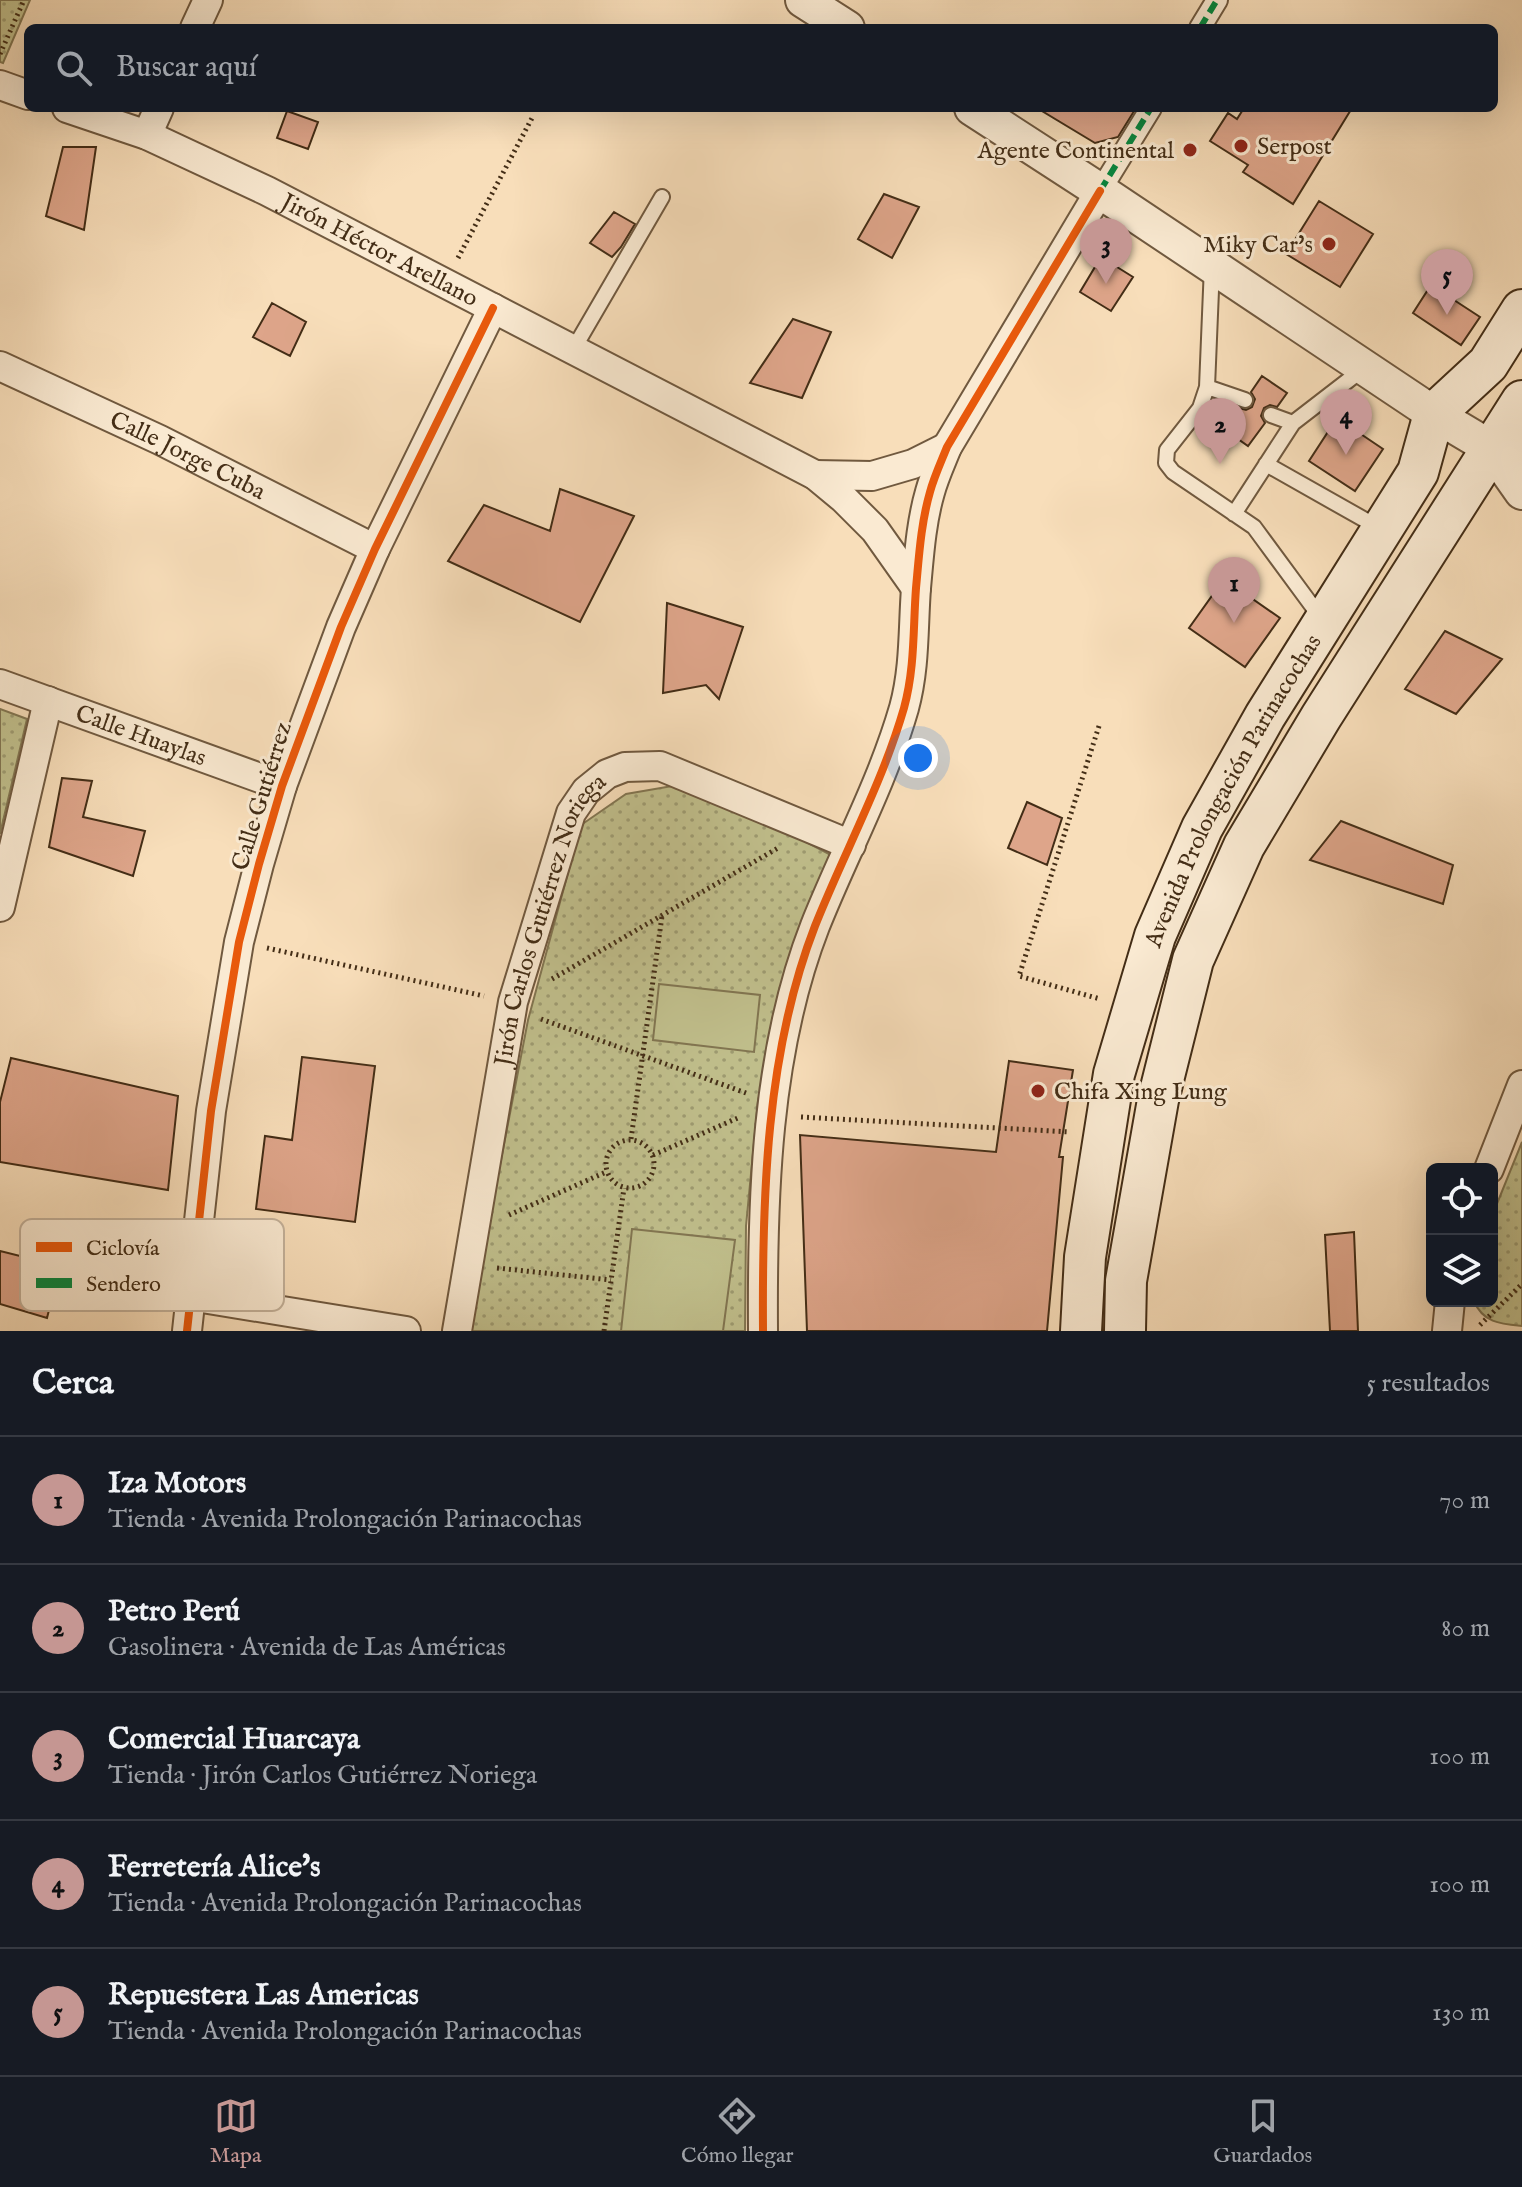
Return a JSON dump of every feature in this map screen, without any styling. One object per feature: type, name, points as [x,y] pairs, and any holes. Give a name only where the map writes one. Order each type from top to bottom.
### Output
[{"type":"main road","points":[[1434,414],[1488,364],[1522,310]]},
{"type":"main road","name":"Avenida Prolongación Parinacochas","points":[[1125,1331],[1126,1281],[1158,1100],[1193,960],[1244,846],[1321,717],[1506,451],[1522,401]]},
{"type":"main road","name":"Avenida Prolongación Parinacochas","points":[[1081,1331],[1085,1257],[1114,1074],[1155,936],[1202,828],[1265,716],[1418,472],[1434,414]]},
{"type":"street","points":[[197,24],[208,0]]},
{"type":"street","points":[[803,0],[841,24]]},
{"type":"street","points":[[1202,24],[1217,0]]},
{"type":"street","points":[[0,85],[24,94]]},
{"type":"street","name":"Jirón Héctor Arellano","points":[[79,112],[147,135],[267,191],[815,475],[875,530],[916,588]]},
{"type":"street","points":[[147,135],[157,112]]},
{"type":"street","points":[[978,112],[1363,369],[1434,414],[1506,451],[1522,492]]},
{"type":"street","points":[[763,1331],[762,1229],[776,1079],[792,997],[815,927],[882,772],[905,706],[914,651],[916,588],[923,524],[930,491],[947,447],[1149,112]]},
{"type":"street","name":"Calle Gutiérrez","points":[[199,1219],[211,1111],[239,942],[282,786],[336,640],[375,549],[493,308]]},
{"type":"street","name":"Calle Jorge Cuba","points":[[0,366],[160,440],[375,549]]},
{"type":"street","name":"Jirón Héctor Arellano","points":[[815,475],[872,476],[913,464],[947,447]]},
{"type":"street","name":"Calle Huaylas","points":[[0,684],[282,786]]},
{"type":"street","points":[[0,907],[48,701]]},
{"type":"street","name":"Jirón Carlos Gutiérrez Noriega","points":[[457,1331],[512,1005],[571,813],[586,791],[607,774],[625,767],[660,766],[851,845]]},
{"type":"street","points":[[1491,1163],[1522,1085]]},
{"type":"street","points":[[1447,1331],[1449,1307]]},
{"type":"street","name":"Calle Gutiérrez","points":[[187,1331],[189,1311]]},
{"type":"street","points":[[283,1311],[406,1331]]},
{"type":"lane","points":[[573,350],[662,197]]},
{"type":"lane","points":[[1212,266],[1207,387],[1200,408],[1167,450],[1166,463],[1173,472],[1254,527],[1324,622]]},
{"type":"lane","points":[[1234,514],[1293,423],[1363,369]]},
{"type":"lane","points":[[1207,387],[1245,400]]},
{"type":"lane","points":[[1271,415],[1293,423]]},
{"type":"lane","points":[[1266,464],[1382,529]]},
{"type":"path","points":[[0,54],[24,0]]},
{"type":"path","points":[[444,283],[532,118]]},
{"type":"path","points":[[1099,726],[1019,976],[1133,1008]]},
{"type":"path","points":[[512,1005],[780,847]]},
{"type":"path","points":[[631,1139],[662,915]]},
{"type":"path","points":[[239,942],[512,1005],[773,1109],[1103,1134]]},
{"type":"path","points":[[653,1155],[773,1109]]},
{"type":"path","points":[[631,1139],[647,1145],[653,1155],[654,1167],[647,1182],[624,1188],[610,1179],[605,1164],[610,1149],[623,1140],[631,1139]]},
{"type":"path","points":[[475,1230],[606,1172]]},
{"type":"path","points":[[604,1331],[624,1188]]},
{"type":"path","points":[[469,1266],[611,1280]]},
{"type":"path","points":[[1475,1331],[1522,1284]]},
{"type":"shaded area","points":[[0,0],[30,0],[3,63],[0,62]]},
{"type":"shaded area","points":[[0,709],[27,719],[0,834]]},
{"type":"shaded area","points":[[678,785],[745,810],[831,855],[786,977],[758,1101],[746,1226],[745,1331],[468,1331],[528,1020],[581,825],[626,794]]},
{"type":"shaded area","points":[[659,984],[760,995],[754,1052],[653,1040]]},
{"type":"shaded area","points":[[1522,1142],[1522,1326],[1488,1318],[1477,1307],[1498,1307],[1498,1201]]},
{"type":"shaded area","points":[[632,1229],[735,1240],[723,1331],[621,1331]]},
{"type":"building","points":[[287,112],[318,122],[308,149],[277,138]]},
{"type":"building","points":[[1044,112],[1134,112],[1118,137],[1095,143]]},
{"type":"building","points":[[1241,112],[1350,112],[1293,204],[1243,172],[1248,165],[1210,141],[1228,113],[1237,119]]},
{"type":"building","points":[[63,147],[96,147],[84,230],[46,216]]},
{"type":"building","points":[[884,194],[919,207],[892,258],[858,239]]},
{"type":"building","name":"Miky Car's","points":[[1319,201],[1373,234],[1340,287],[1286,254]]},
{"type":"building","points":[[614,212],[635,224],[612,257],[590,243]]},
{"type":"building","points":[[1101,257],[1133,277],[1111,311],[1080,292]]},
{"type":"building","points":[[1431,285],[1480,317],[1461,345],[1413,313]]},
{"type":"building","points":[[272,303],[306,322],[290,356],[253,337]]},
{"type":"building","points":[[793,319],[831,332],[802,398],[750,383]]},
{"type":"building","points":[[1262,376],[1287,393],[1277,407],[1270,405],[1264,408],[1261,416],[1265,423],[1248,446],[1224,429],[1239,408],[1246,410],[1252,407],[1255,399],[1251,392]]},
{"type":"building","points":[[1337,418],[1383,449],[1355,491],[1309,461]]},
{"type":"building","points":[[560,489],[634,516],[580,622],[448,561],[484,505],[550,531]]},
{"type":"building","points":[[1224,579],[1280,618],[1245,667],[1189,628]]},
{"type":"building","points":[[667,603],[743,627],[719,699],[706,685],[663,693]]},
{"type":"building","points":[[1445,631],[1502,659],[1456,714],[1405,689]]},
{"type":"building","points":[[62,778],[92,781],[83,817],[145,831],[133,876],[49,847]]},
{"type":"building","points":[[1027,802],[1062,818],[1047,865],[1008,848]]},
{"type":"building","points":[[1341,821],[1453,865],[1443,904],[1310,860]]},
{"type":"building","points":[[302,1057],[375,1066],[355,1222],[256,1209],[265,1136],[292,1140]]},
{"type":"building","points":[[11,1058],[178,1096],[168,1190],[0,1162],[0,1102]]},
{"type":"building","points":[[1009,1061],[1073,1070],[1059,1157],[1063,1157],[1047,1331],[807,1331],[800,1135],[996,1152]]},
{"type":"building","points":[[1354,1232],[1358,1331],[1330,1331],[1325,1235]]},
{"type":"building","points":[[0,1251],[20,1256],[20,1310],[0,1304]]},
{"type":"building","points":[[24,1311],[49,1311],[47,1318]]},
{"type":"marked path","points":[[1202,24],[1217,0]]},
{"type":"marked path","points":[[1100,191],[1149,112]]},
{"type":"cycle path","points":[[763,1331],[766,1177],[770,1126],[786,1024],[815,926],[874,791],[904,708],[912,663],[924,516],[932,486],[947,447],[1100,191]]},
{"type":"cycle path","points":[[199,1219],[211,1111],[239,942],[282,786],[341,627],[375,549],[493,308]]},
{"type":"cycle path","points":[[187,1331],[189,1311]]},
{"type":"place","name":"Serpost","points":[[1241,146]]},
{"type":"place","name":"Agente Continental","points":[[1190,150]]},
{"type":"place","name":"Miky Car's","points":[[1329,244]]},
{"type":"place","name":"Comercial Huarcaya","points":[[1106,284]]},
{"type":"place","name":"Repuestera Las Americas","points":[[1447,315]]},
{"type":"place","name":"Ferretería Alice's","points":[[1346,455]]},
{"type":"place","name":"Petro Perú","points":[[1220,464]]},
{"type":"place","name":"Iza Motors","points":[[1234,623]]},
{"type":"place","name":"Chifa Xing Lung","points":[[1038,1091]]}]
